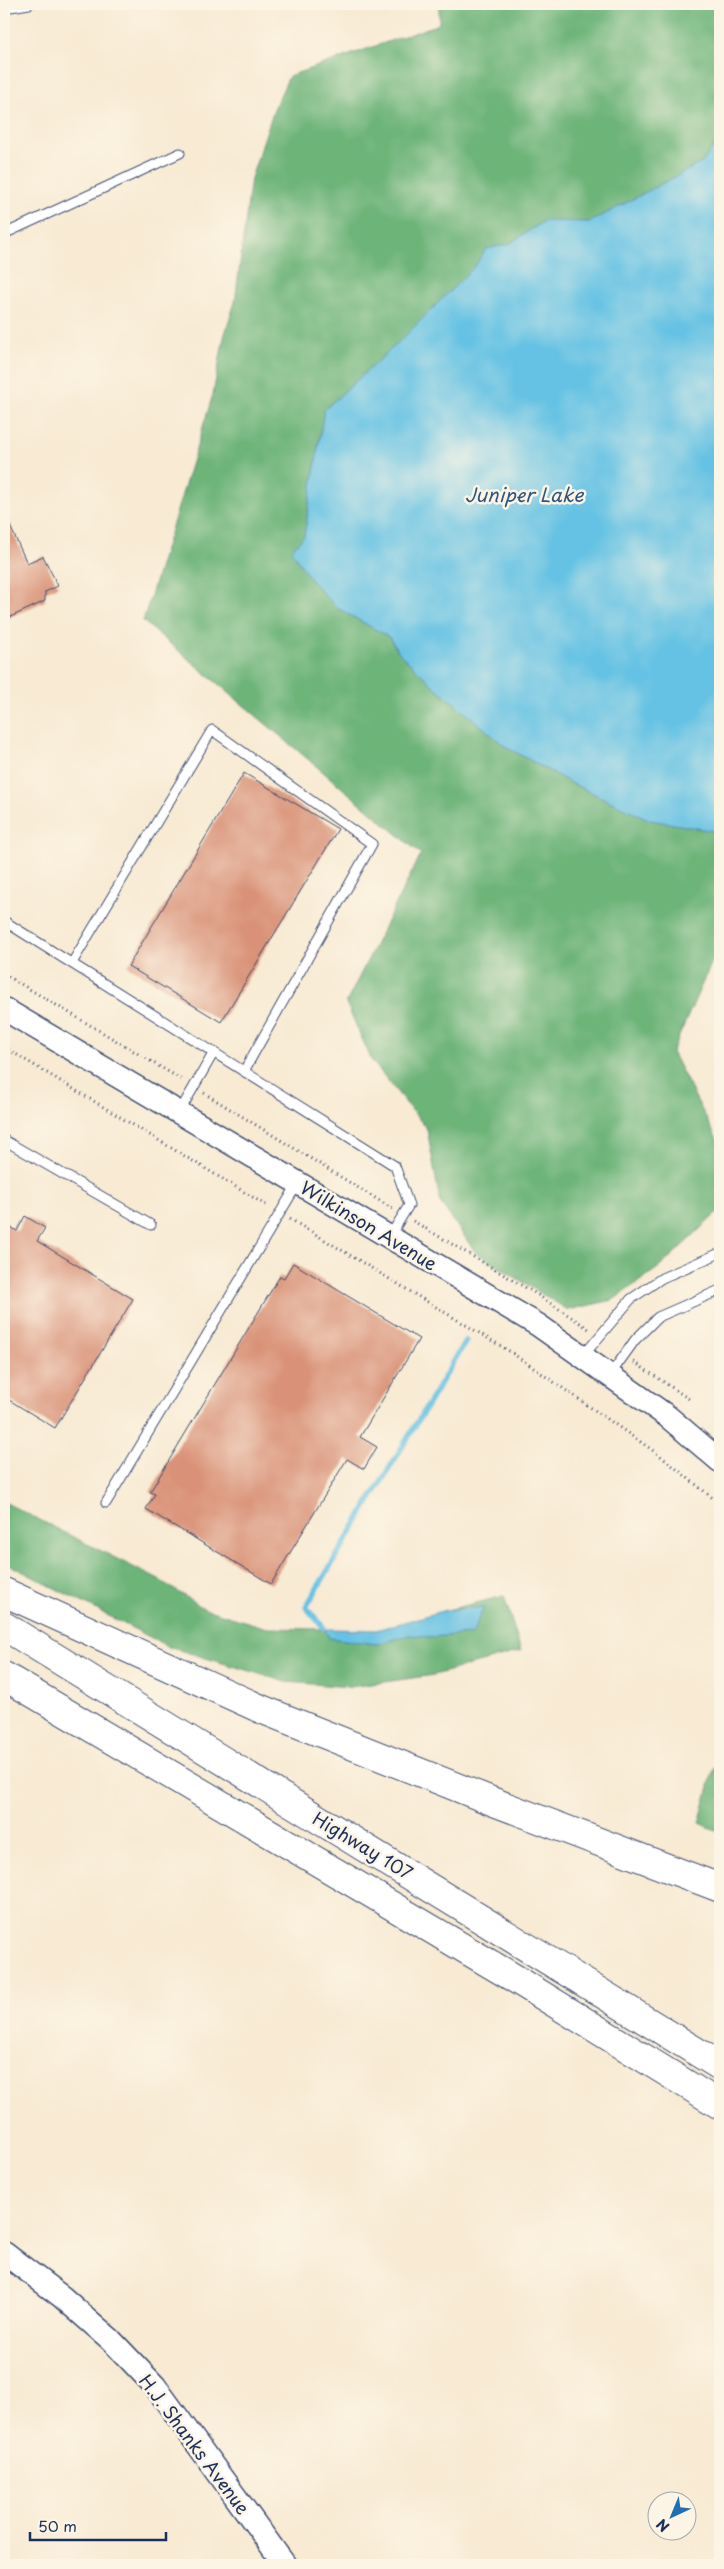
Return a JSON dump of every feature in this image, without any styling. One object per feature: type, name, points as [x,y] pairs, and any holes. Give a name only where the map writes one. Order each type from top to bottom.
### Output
[{"type":"highway","points":[[4,1592],[261,1709],[494,1802],[720,1888]]},
{"type":"highway","name":"Highway 107","points":[[4,1626],[720,2066]]},
{"type":"highway","points":[[4,1676],[505,1973],[720,2105]]},
{"type":"street","name":"Wilkinson Avenue","points":[[4,1009],[538,1325],[667,1416],[720,1461]]},
{"type":"street","name":"H.J. Shanks Avenue","points":[[4,2253],[69,2303],[110,2339],[155,2386],[285,2565]]},
{"type":"lane","points":[[4,8],[29,4]]},
{"type":"lane","points":[[4,234],[180,153]]},
{"type":"lane","points":[[72,964],[212,730],[372,844],[244,1071]]},
{"type":"lane","points":[[4,921],[395,1166],[409,1205],[389,1238]]},
{"type":"lane","points":[[179,1112],[214,1052]]},
{"type":"lane","points":[[4,1140],[151,1225]]},
{"type":"lane","points":[[106,1503],[299,1183]]},
{"type":"lane","points":[[583,1356],[631,1299],[662,1278],[720,1253]]},
{"type":"lane","points":[[610,1376],[635,1340],[658,1317],[720,1290]]},
{"type":"path","points":[[4,974],[194,1086],[403,1215],[538,1295],[590,1330]]},
{"type":"path","points":[[4,1047],[518,1359],[658,1454],[720,1504]]},
{"type":"path","points":[[624,1355],[689,1400]]},
{"type":"green space","points":[[439,4],[720,4],[720,137],[703,162],[590,222],[544,221],[509,244],[486,249],[475,266],[398,343],[324,410],[304,536],[337,608],[389,637],[400,654],[506,747],[571,783],[650,820],[720,832],[720,956],[715,955],[672,1052],[720,1145],[720,1210],[661,1266],[613,1300],[568,1310],[476,1253],[440,1202],[427,1129],[372,1061],[346,1003],[421,854],[143,621],[213,394],[224,337],[235,302],[251,178],[274,109],[289,76],[439,24]]},
{"type":"green space","points":[[4,1502],[161,1581],[205,1609],[267,1628],[325,1629],[329,1638],[376,1644],[409,1635],[431,1637],[472,1634],[484,1607],[443,1611],[504,1596],[521,1651],[434,1675],[350,1687],[286,1682],[169,1647],[4,1562]]},
{"type":"green space","points":[[720,1767],[720,1832],[699,1823],[714,1768]]},
{"type":"water","name":"Juniper Lake","points":[[720,137],[720,832],[650,820],[571,783],[506,747],[434,686],[400,654],[389,637],[337,608],[310,579],[291,550],[304,536],[324,410],[398,343],[475,266],[486,249],[509,244],[544,221],[590,222],[703,162]]},
{"type":"water","points":[[484,1607],[472,1634],[431,1637],[409,1635],[376,1644],[329,1638],[325,1629],[376,1630],[443,1611]]},
{"type":"building","points":[[4,513],[27,563],[43,556],[58,586],[45,592],[45,601],[4,620]]},
{"type":"building","points":[[244,773],[338,829],[221,1022],[128,966]]},
{"type":"building","points":[[25,1216],[45,1228],[37,1241],[133,1299],[55,1428],[4,1397],[4,1223],[17,1231]]},
{"type":"building","points":[[293,1263],[419,1339],[360,1437],[377,1447],[364,1469],[347,1459],[271,1584],[146,1509],[155,1494],[150,1492],[280,1276],[284,1278]]},
{"type":"waterway","points":[[324,1628],[306,1607],[466,1341]]}]
